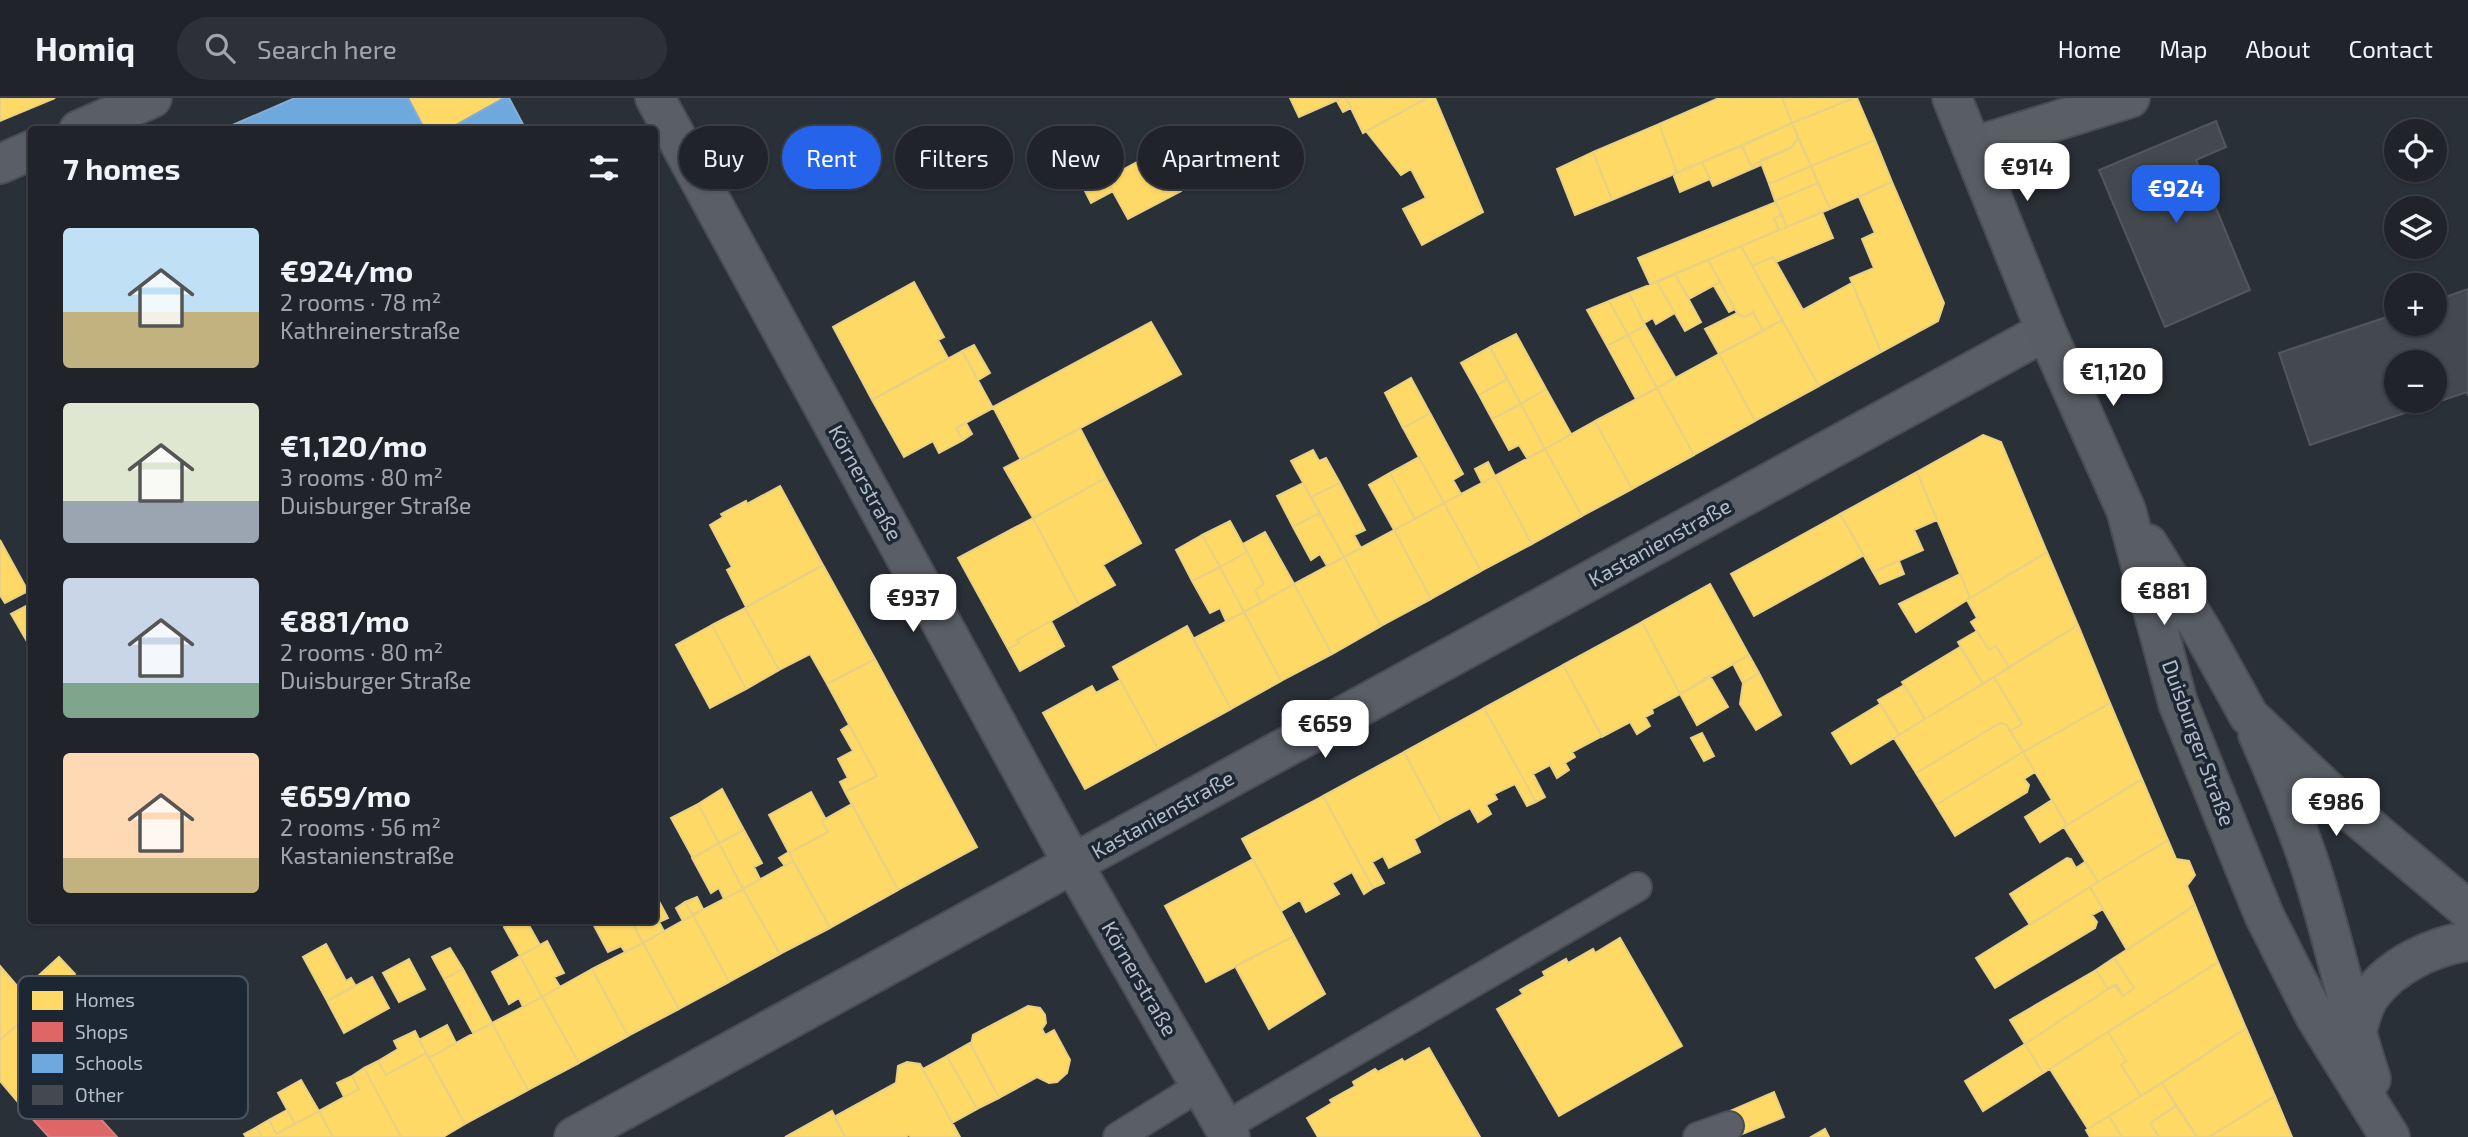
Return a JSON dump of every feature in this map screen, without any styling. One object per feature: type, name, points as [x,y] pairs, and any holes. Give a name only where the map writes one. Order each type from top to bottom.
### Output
[{"type":"main road","name":"Duisburger Straße","points":[[1952,98],[2046,331],[2126,509],[2178,703],[2264,915],[2316,1018],[2391,1137]]},
{"type":"main road","points":[[2126,509],[2203,633],[2249,716],[2344,806],[2468,910]]},
{"type":"main road","name":"Duisburger Straße","points":[[2249,716],[2290,806],[2315,879],[2356,1032],[2391,1137]]},
{"type":"main road","points":[[2356,1032],[2369,997],[2391,974],[2418,956],[2468,941]]},
{"type":"street","points":[[88,126],[152,98]]},
{"type":"street","name":"Körnerstraße","points":[[655,98],[1073,864],[1227,1132]]},
{"type":"street","points":[[1972,147],[2130,98]]},
{"type":"street","points":[[0,164],[28,152]]},
{"type":"street","name":"Kastanienstraße","points":[[574,1137],[2046,331]]},
{"type":"lane","points":[[1227,1132],[1637,887]]},
{"type":"lane","points":[[1118,1137],[1200,1086]]},
{"type":"lane","points":[[1698,1137],[1728,1126]]},
{"type":"building: Homes","points":[[0,98],[55,98],[0,121]]},
{"type":"building: Homes","points":[[408,98],[504,98],[454,126],[423,126]]},
{"type":"building: Homes","points":[[1290,98],[1342,98],[1299,117]]},
{"type":"building: Homes","points":[[1346,98],[1351,108],[1343,112],[1337,101]]},
{"type":"building: Homes","points":[[1346,98],[1427,98],[1363,133]]},
{"type":"building: Homes","points":[[1427,98],[1435,98],[1483,212],[1422,245],[1403,209],[1426,198],[1411,169],[1401,175],[1366,131]]},
{"type":"building: Homes","points":[[1719,98],[1782,98],[1792,123],[1677,173],[1659,124]]},
{"type":"building: Homes","points":[[1782,98],[1854,98],[1792,123]]},
{"type":"building: Homes","points":[[1857,98],[1875,140],[1811,166],[1792,123]]},
{"type":"building: Homes","points":[[1792,123],[1798,138],[1791,148],[1751,166],[1742,146]]},
{"type":"building: Homes","points":[[1659,124],[1677,173],[1612,200],[1593,152]]},
{"type":"building: Homes","points":[[1798,138],[1811,166],[1769,184],[1760,160],[1791,148]]},
{"type":"building: Homes","points":[[1875,140],[1892,182],[1830,209],[1811,166]]},
{"type":"building: Homes","points":[[1742,146],[1751,166],[1760,162],[1761,165],[1713,186],[1702,162]]},
{"type":"building: Homes","points":[[1593,152],[1612,200],[1575,215],[1557,169]]},
{"type":"building: Homes","points":[[1138,161],[1138,189],[1181,191],[1128,219],[1112,189],[1124,189],[1124,169]]},
{"type":"building: Homes","points":[[1702,162],[1710,179],[1680,192],[1673,174]]},
{"type":"building: Homes","points":[[1811,166],[1818,183],[1775,201],[1769,184]]},
{"type":"building: Homes","points":[[1892,182],[1944,303],[1938,321],[1881,352],[1850,278],[1874,268],[1862,239],[1875,233],[1859,197]]},
{"type":"building: Homes","points":[[1818,183],[1830,209],[1787,227],[1775,201]]},
{"type":"building: Homes","points":[[1084,189],[1112,189],[1113,191],[1091,203]]},
{"type":"building: Homes","points":[[1776,202],[1782,215],[1774,218],[1779,230],[1650,284],[1638,258]]},
{"type":"building: Homes","points":[[1822,212],[1833,238],[1776,262],[1773,257],[1752,266],[1741,246]]},
{"type":"building: Homes","points":[[1782,215],[1787,227],[1779,230],[1774,218]]},
{"type":"building: Homes","points":[[1741,246],[1782,320],[1763,331],[1753,312],[1745,317],[1738,315],[1708,260]]},
{"type":"building: Homes","points":[[1773,257],[1803,310],[1852,283],[1881,352],[1819,386],[1752,266]]},
{"type":"building: Homes","points":[[1708,260],[1720,282],[1689,299],[1675,274]]},
{"type":"building: Homes","points":[[1675,274],[1701,322],[1685,331],[1657,282]]},
{"type":"building: Homes","points":[[914,282],[944,337],[938,340],[948,358],[872,400],[833,327]]},
{"type":"building: Homes","points":[[1657,282],[1675,313],[1656,324],[1653,318],[1644,323],[1629,293]]},
{"type":"building: Homes","points":[[1720,282],[1735,309],[1729,312],[1714,286]]},
{"type":"building: Homes","points":[[1629,293],[1645,325],[1628,335],[1609,301]]},
{"type":"building: Homes","points":[[1609,301],[1628,335],[1607,346],[1587,310]]},
{"type":"building: Homes","points":[[1753,312],[1763,331],[1719,354],[1705,329],[1737,313],[1745,317]]},
{"type":"building: Homes","points":[[1782,320],[1819,386],[1755,421],[1719,354]]},
{"type":"building: Homes","points":[[1151,322],[1181,374],[1021,460],[993,407]]},
{"type":"building: Homes","points":[[1645,325],[1675,377],[1657,388],[1628,335]]},
{"type":"building: Homes","points":[[1516,334],[1546,389],[1521,404],[1490,347]]},
{"type":"building: Homes","points":[[1628,335],[1657,388],[1636,399],[1607,346]]},
{"type":"building: Homes","points":[[974,345],[990,373],[978,380],[962,351]]},
{"type":"building: Homes","points":[[1490,347],[1507,379],[1479,395],[1461,363]]},
{"type":"building: Homes","points":[[962,351],[993,408],[956,428],[963,440],[939,453],[933,441],[904,457],[872,400]]},
{"type":"building: Homes","points":[[1719,354],[1755,421],[1694,455],[1657,388]]},
{"type":"building: Homes","points":[[1411,378],[1430,413],[1403,428],[1385,393]]},
{"type":"building: Homes","points":[[1507,379],[1521,404],[1492,419],[1479,395]]},
{"type":"building: Homes","points":[[1657,388],[1694,455],[1632,489],[1595,421]]},
{"type":"building: Homes","points":[[1546,389],[1571,434],[1545,449],[1521,404]]},
{"type":"building: Homes","points":[[1521,404],[1545,449],[1527,458],[1519,445],[1509,450],[1492,419]]},
{"type":"building: Homes","points":[[1430,413],[1463,474],[1453,480],[1461,494],[1444,503],[1403,428]]},
{"type":"building: Homes","points":[[1595,421],[1632,489],[1582,516],[1545,449]]},
{"type":"building: Homes","points":[[966,423],[972,434],[963,440],[956,428]]},
{"type":"building: Homes","points":[[1080,428],[1106,478],[1033,518],[1004,468]]},
{"type":"building: Homes","points":[[1983,435],[2001,442],[2047,552],[1970,598],[1917,472]]},
{"type":"building: Homes","points":[[1545,449],[1582,516],[1532,544],[1495,476]]},
{"type":"building: Homes","points":[[1313,450],[1319,461],[1326,458],[1340,483],[1311,497],[1291,461]]},
{"type":"building: Homes","points":[[1419,457],[1444,503],[1415,519],[1390,473]]},
{"type":"building: Homes","points":[[1488,462],[1495,476],[1482,483],[1475,469]]},
{"type":"building: Homes","points":[[1917,472],[1937,520],[1914,530],[1923,550],[1873,572],[1840,514]]},
{"type":"building: Homes","points":[[1390,473],[1415,519],[1394,530],[1369,485]]},
{"type":"building: Homes","points":[[1495,476],[1532,544],[1481,571],[1444,503]]},
{"type":"building: Homes","points":[[1106,478],[1141,543],[1103,565],[1115,585],[1079,605],[1033,518]]},
{"type":"building: Homes","points":[[1303,483],[1319,513],[1293,527],[1277,496]]},
{"type":"building: Homes","points":[[1340,483],[1365,530],[1354,535],[1361,548],[1344,557],[1311,497]]},
{"type":"building: Homes","points":[[780,486],[823,565],[746,607],[727,570],[732,567],[710,525],[723,517],[721,514],[746,501],[747,504]]},
{"type":"building: Homes","points":[[1444,503],[1481,571],[1431,599],[1394,530]]},
{"type":"building: Homes","points":[[1319,513],[1344,557],[1327,566],[1320,554],[1311,560],[1293,527]]},
{"type":"building: Homes","points":[[1840,514],[1864,555],[1754,616],[1731,574]]},
{"type":"building: Homes","points":[[1033,518],[1079,605],[1017,640],[1019,643],[1008,649],[958,558]]},
{"type":"building: Homes","points":[[1230,521],[1247,552],[1220,567],[1202,535]]},
{"type":"building: Homes","points":[[1394,530],[1431,599],[1381,626],[1344,557]]},
{"type":"building: Homes","points":[[1265,532],[1294,584],[1261,603],[1255,590],[1264,584],[1243,544]]},
{"type":"building: Homes","points":[[1202,535],[1220,567],[1192,581],[1176,550]]},
{"type":"building: Homes","points":[[0,540],[28,591],[5,603],[0,595]]},
{"type":"building: Homes","points":[[1247,552],[1264,584],[1255,590],[1261,603],[1244,612],[1220,567]]},
{"type":"building: Homes","points":[[2047,552],[2078,625],[2009,667],[1996,646],[1989,650],[1971,622],[1977,618],[1967,600]]},
{"type":"building: Homes","points":[[1344,557],[1381,626],[1332,654],[1294,584]]},
{"type":"building: Homes","points":[[1899,561],[1904,574],[1880,584],[1873,572]]},
{"type":"building: Homes","points":[[823,565],[875,659],[827,684],[810,654],[779,670],[745,608]]},
{"type":"building: Homes","points":[[1220,567],[1244,612],[1226,621],[1220,608],[1210,613],[1192,581]]},
{"type":"building: Homes","points":[[1960,574],[1970,598],[1916,632],[1899,604]]},
{"type":"building: Homes","points":[[1294,584],[1332,654],[1281,681],[1244,612]]},
{"type":"building: Homes","points":[[1710,584],[1749,655],[1680,694],[1642,622]]},
{"type":"building: Homes","points":[[28,605],[28,643],[11,614]]},
{"type":"building: Homes","points":[[745,608],[779,670],[746,689],[712,625]]},
{"type":"building: Homes","points":[[1244,612],[1281,681],[1231,709],[1193,639]]},
{"type":"building: Homes","points":[[1051,621],[1064,646],[1020,671],[1008,649],[1019,643],[1017,640]]},
{"type":"building: Homes","points":[[1642,622],[1680,694],[1652,709],[1653,713],[1645,717],[1650,726],[1637,734],[1630,722],[1602,737],[1563,665]]},
{"type":"building: Homes","points":[[712,625],[746,689],[710,708],[676,645]]},
{"type":"building: Homes","points":[[2078,625],[2110,703],[2023,752],[2010,731],[2022,724],[1994,677]]},
{"type":"building: Homes","points":[[1187,626],[1231,709],[1158,749],[1113,667]]},
{"type":"building: Homes","points":[[1977,631],[1989,650],[1996,646],[2009,667],[1983,684],[1958,642]]},
{"type":"building: Homes","points":[[1960,647],[1983,684],[1925,719],[1902,682]]},
{"type":"building: Homes","points":[[1749,655],[1759,673],[1743,683],[1733,664]]},
{"type":"building: Homes","points":[[875,659],[977,847],[898,890],[845,792],[877,776],[827,684]]},
{"type":"building: Homes","points":[[1563,665],[1602,736],[1572,752],[1575,757],[1565,763],[1569,770],[1557,778],[1550,765],[1533,774],[1545,797],[1536,802],[1484,708]]},
{"type":"building: Homes","points":[[1759,673],[1781,715],[1756,730],[1740,704],[1743,683]]},
{"type":"building: Homes","points":[[1710,676],[1728,707],[1697,725],[1680,694]]},
{"type":"building: Homes","points":[[1994,677],[2022,724],[2010,731],[2007,725],[2000,723],[1916,773],[1894,738]]},
{"type":"building: Homes","points":[[1120,680],[1158,749],[1085,789],[1043,713],[1092,686],[1096,693]]},
{"type":"building: Homes","points":[[1904,685],[1925,719],[1899,735],[1878,700]]},
{"type":"building: Homes","points":[[2110,703],[2142,779],[2067,825],[2023,752]]},
{"type":"building: Homes","points":[[1880,704],[1899,735],[1851,764],[1832,733]]},
{"type":"building: Homes","points":[[1484,708],[1536,802],[1527,806],[1515,784],[1494,794],[1497,799],[1486,805],[1491,814],[1478,822],[1470,808],[1442,823],[1404,752]]},
{"type":"building: Homes","points":[[2000,723],[2007,725],[2023,752],[1936,805],[1916,773]]},
{"type":"building: Homes","points":[[849,725],[877,776],[845,792],[840,782],[848,778],[838,759],[853,751],[841,730]]},
{"type":"building: Homes","points":[[1702,733],[1714,756],[1704,761],[1691,738]]},
{"type":"building: Homes","points":[[1404,752],[1442,823],[1414,839],[1420,852],[1389,868],[1383,856],[1372,862],[1384,883],[1373,888],[1323,796]]},
{"type":"building: Homes","points":[[2023,752],[2035,772],[2024,779],[2029,785],[2027,792],[1955,836],[1936,805]]},
{"type":"building: Homes","points":[[2142,779],[2168,840],[2098,882],[2064,827]]},
{"type":"building: Homes","points":[[722,789],[744,830],[719,843],[698,804]]},
{"type":"building: Homes","points":[[811,792],[825,818],[822,821],[828,832],[789,853],[769,815]]},
{"type":"building: Homes","points":[[1323,796],[1373,888],[1364,894],[1352,872],[1332,883],[1339,894],[1306,912],[1300,900],[1281,911],[1242,839]]},
{"type":"building: Homes","points":[[2052,800],[2067,825],[2040,842],[2025,817]]},
{"type":"building: Homes","points":[[698,804],[719,843],[693,858],[671,818]]},
{"type":"building: Homes","points":[[852,804],[898,890],[830,928],[789,853],[828,832],[822,821]]},
{"type":"building: Homes","points":[[744,830],[762,863],[754,867],[760,879],[743,889],[719,843]]},
{"type":"building: Homes","points":[[2168,840],[2176,859],[2189,861],[2195,875],[2187,886],[2195,905],[2127,950],[2090,887]]},
{"type":"building: Homes","points":[[719,843],[743,889],[724,899],[719,888],[711,893],[692,858]]},
{"type":"building: Homes","points":[[789,852],[793,861],[785,866],[779,858]]},
{"type":"building: Homes","points":[[2067,858],[2071,859],[2076,868],[2085,862],[2098,882],[2030,925],[2010,894]]},
{"type":"building: Homes","points":[[1253,859],[1294,936],[1206,982],[1165,906]]},
{"type":"building: Homes","points":[[793,861],[830,928],[780,954],[743,889]]},
{"type":"building: Homes","points":[[2090,887],[2103,909],[2092,915],[2097,922],[2095,928],[1995,988],[1976,958]]},
{"type":"building: Homes","points":[[743,889],[780,954],[729,982],[693,915]]},
{"type":"building: Homes","points":[[697,897],[703,909],[693,915],[685,902]]},
{"type":"building: Homes","points":[[658,899],[668,918],[659,922],[664,931],[643,943],[633,924],[658,924]]},
{"type":"building: Homes","points":[[685,902],[693,915],[683,921],[676,908]]},
{"type":"building: Homes","points":[[2195,905],[2218,962],[2043,1073],[2025,1044],[2114,985],[2123,996],[2134,988],[2114,958]]},
{"type":"building: Homes","points":[[693,915],[729,982],[679,1009],[643,943]]},
{"type":"building: Homes","points":[[509,924],[528,924],[540,945],[520,956],[504,927]]},
{"type":"building: Homes","points":[[593,924],[633,924],[643,943],[625,952],[621,946],[608,952]]},
{"type":"building: Homes","points":[[1294,936],[1325,994],[1269,1029],[1235,966]]},
{"type":"building: Homes","points":[[1620,938],[1682,1046],[1559,1116],[1497,1009],[1523,994],[1520,990],[1545,976],[1543,972],[1566,959],[1568,963],[1593,949],[1595,953]]},
{"type":"building: Homes","points":[[547,941],[564,973],[554,977],[560,987],[542,997],[520,956]]},
{"type":"building: Homes","points":[[643,943],[679,1009],[628,1036],[592,969]]},
{"type":"building: Homes","points":[[326,944],[346,981],[351,978],[355,985],[327,1001],[303,957]]},
{"type":"building: Homes","points":[[450,948],[463,969],[444,979],[432,957]]},
{"type":"building: Homes","points":[[520,956],[542,997],[523,1007],[519,998],[509,1004],[492,972]]},
{"type":"building: Homes","points":[[59,957],[75,974],[73,976],[38,976]]},
{"type":"building: Homes","points":[[2114,958],[2134,988],[2123,996],[2117,985],[2108,989],[2096,970]]},
{"type":"building: Homes","points":[[409,959],[425,989],[399,1002],[383,973]]},
{"type":"building: Homes","points":[[2218,962],[2246,1028],[2141,1096],[2121,1065],[2126,1061],[2108,1032]]},
{"type":"building: Homes","points":[[0,966],[18,987],[18,1024],[0,1040]]},
{"type":"building: Homes","points":[[463,969],[492,1023],[473,1033],[444,979]]},
{"type":"building: Homes","points":[[592,969],[628,1036],[579,1063],[542,997]]},
{"type":"building: Homes","points":[[2096,970],[2108,989],[2025,1044],[2010,1020]]},
{"type":"building: Homes","points":[[372,977],[389,1008],[344,1033],[327,1001]]},
{"type":"building: Homes","points":[[542,997],[579,1063],[528,1090],[492,1023]]},
{"type":"building: Homes","points":[[1028,1006],[1040,1008],[1045,1015],[1046,1023],[1042,1029],[1045,1035],[1054,1030],[1070,1060],[1067,1073],[1057,1082],[1049,1083],[1037,1077],[999,1098],[971,1045],[973,1035]]},
{"type":"building: Homes","points":[[492,1023],[528,1090],[465,1124],[429,1058]]},
{"type":"building: Homes","points":[[18,1024],[18,1102],[0,1081],[0,1040]]},
{"type":"building: Homes","points":[[447,1025],[456,1043],[429,1058],[419,1040]]},
{"type":"building: Homes","points":[[2246,1028],[2275,1096],[2209,1137],[2197,1137],[2162,1083]]},
{"type":"building: Homes","points":[[415,1031],[426,1053],[386,1075],[378,1061],[398,1049],[394,1041]]},
{"type":"building: Homes","points":[[2108,1032],[2126,1061],[2121,1065],[2141,1096],[2088,1129],[2050,1069]]},
{"type":"building: Homes","points":[[970,1043],[999,1098],[977,1109],[947,1056]]},
{"type":"building: Homes","points":[[2025,1044],[2043,1073],[1983,1111],[1965,1081]]},
{"type":"building: Homes","points":[[1429,1048],[1480,1137],[1318,1137],[1307,1118],[1332,1103],[1330,1100],[1355,1086],[1353,1082],[1375,1069],[1378,1072],[1402,1059],[1404,1062]]},
{"type":"building: Homes","points":[[426,1053],[465,1124],[443,1137],[401,1137],[364,1068],[378,1061],[386,1075]]},
{"type":"building: Homes","points":[[947,1056],[977,1109],[952,1123],[923,1069]]},
{"type":"building: Homes","points":[[907,1062],[920,1064],[960,1137],[845,1137],[834,1117],[896,1083],[898,1066]]},
{"type":"building: Homes","points":[[364,1068],[401,1137],[333,1137],[319,1111],[359,1089],[352,1076]]},
{"type":"building: Homes","points":[[352,1076],[359,1089],[344,1097],[337,1083]]},
{"type":"building: Homes","points":[[301,1080],[319,1111],[295,1124],[278,1093]]},
{"type":"building: Homes","points":[[2162,1083],[2176,1106],[2150,1123],[2159,1137],[2122,1137],[2109,1116]]},
{"type":"building: Homes","points":[[1774,1092],[1784,1117],[1740,1135],[1730,1111]]},
{"type":"building: Homes","points":[[2275,1096],[2292,1137],[2209,1137]]},
{"type":"building: Homes","points":[[2176,1106],[2197,1137],[2159,1137],[2150,1123]]},
{"type":"building: Homes","points":[[287,1110],[295,1124],[276,1134],[269,1120]]},
{"type":"building: Homes","points":[[319,1111],[333,1137],[262,1137],[257,1127],[269,1120],[276,1134]]},
{"type":"building: Homes","points":[[832,1111],[845,1137],[785,1137]]},
{"type":"building: Homes","points":[[2109,1116],[2122,1137],[2090,1137],[2086,1130]]},
{"type":"building: Homes","points":[[257,1127],[262,1137],[246,1137],[244,1134]]},
{"type":"building: Homes","points":[[1825,1129],[1829,1137],[1811,1137]]},
{"type":"building: Shops","points":[[33,1119],[101,1119],[117,1137],[49,1137]]},
{"type":"building: Schools","points":[[295,98],[408,98],[423,126],[230,126]]},
{"type":"building: Schools","points":[[504,98],[509,98],[524,126],[454,126]]},
{"type":"building: Other","points":[[2216,121],[2226,147],[2196,160],[2250,290],[2165,327],[2099,170]]},
{"type":"building: Other","points":[[2468,289],[2468,396],[2467,392],[2447,399],[2447,350],[2384,350],[2384,413],[2405,413],[2310,445],[2279,353],[2384,318],[2384,336],[2447,336],[2447,296]]}]
